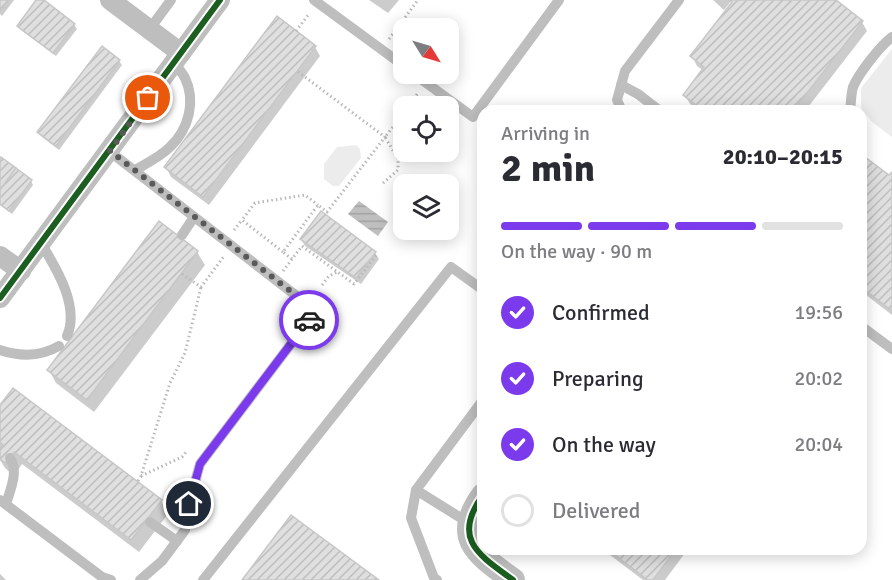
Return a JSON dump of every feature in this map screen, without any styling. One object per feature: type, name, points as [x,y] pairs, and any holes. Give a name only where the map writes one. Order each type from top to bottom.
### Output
[{"type":"street","points":[[110,0],[150,30],[177,58]]},
{"type":"street","points":[[0,298],[220,0]]},
{"type":"street","points":[[0,255],[21,271]]},
{"type":"street","points":[[477,504],[472,511],[469,523],[470,539],[477,550]]},
{"type":"street","points":[[482,555],[513,580]]},
{"type":"lane","points":[[150,30],[171,0]]},
{"type":"lane","points":[[482,105],[559,0]]},
{"type":"lane","points":[[619,105],[617,100],[625,70],[679,0]]},
{"type":"lane","points":[[316,1],[393,58]]},
{"type":"lane","points":[[851,105],[852,89],[857,79],[892,37]]},
{"type":"lane","points":[[135,170],[171,147],[184,130],[190,107],[190,92],[177,58]]},
{"type":"lane","points":[[428,84],[473,117],[477,112]]},
{"type":"lane","points":[[621,85],[652,105]]},
{"type":"lane","points":[[110,151],[316,311],[200,464],[189,504],[185,530],[162,561],[140,580]]},
{"type":"lane","points":[[182,236],[194,217]]},
{"type":"lane","points":[[41,243],[65,288],[71,315],[67,336]]},
{"type":"lane","points":[[203,580],[452,267],[477,286]]},
{"type":"lane","points":[[867,330],[892,349]]},
{"type":"lane","points":[[0,350],[21,355],[34,355],[59,346]]},
{"type":"lane","points":[[437,580],[411,518],[416,490],[477,408]]},
{"type":"lane","points":[[10,458],[14,464],[14,477],[3,502],[102,577],[111,580]]},
{"type":"lane","points":[[416,490],[469,523]]},
{"type":"lane","points":[[150,522],[177,541]]},
{"type":"path","points":[[381,50],[418,0]]},
{"type":"path","points":[[296,31],[316,1]]},
{"type":"path","points":[[297,71],[386,137],[398,159],[398,170],[383,183]]},
{"type":"path","points":[[292,259],[242,219],[255,203],[305,195],[327,212],[393,128]]},
{"type":"path","points":[[283,252],[318,205]]},
{"type":"path","points":[[276,280],[302,246],[354,284],[378,253]]},
{"type":"path","points":[[138,482],[170,383],[185,353],[201,287],[232,247]]},
{"type":"path","points":[[322,285],[329,276],[337,272]]},
{"type":"path","points":[[182,274],[201,287]]},
{"type":"path","points":[[141,477],[182,457],[186,452]]},
{"type":"shaded area","points":[[892,49],[892,137],[867,116],[867,105],[861,105],[861,88]]},
{"type":"shaded area","points":[[356,145],[360,149],[361,158],[339,186],[333,186],[324,179],[324,164],[337,147]]},
{"type":"shaded area","points":[[359,201],[388,222],[378,236],[348,214]]},
{"type":"building","points":[[0,0],[8,0],[0,11]]},
{"type":"building","points":[[36,0],[44,0],[75,24],[53,53],[17,26]]},
{"type":"building","points":[[730,0],[836,0],[863,21],[798,105],[696,105],[683,95],[704,67],[690,56],[732,2]]},
{"type":"building","points":[[277,16],[316,46],[203,197],[164,167]]},
{"type":"building","points":[[102,46],[120,60],[56,146],[37,132]]},
{"type":"building","points":[[1,157],[16,168],[0,190],[0,159]]},
{"type":"building","points":[[867,158],[889,175],[892,172],[892,311],[867,292]]},
{"type":"building","points":[[16,168],[32,180],[9,211],[0,204],[0,190]]},
{"type":"building","points":[[321,211],[376,252],[356,278],[300,239]]},
{"type":"building","points":[[159,221],[198,251],[87,400],[47,370]]},
{"type":"building","points":[[13,388],[162,500],[131,540],[14,452],[7,464],[0,459],[0,449],[3,445],[0,442],[0,405]]},
{"type":"building","points":[[291,515],[379,580],[242,580]]},
{"type":"building","points":[[615,555],[672,555],[653,580],[648,580]]},
{"type":"cycle path","points":[[0,298],[220,0]]},
{"type":"cycle path","points":[[477,505],[469,523],[469,535],[477,550]]},
{"type":"cycle path","points":[[481,555],[513,580]]},
{"type":"way so far","points":[[148,98],[110,151],[316,311],[309,320]]},
{"type":"route","points":[[189,504],[200,464],[309,320]]}]
